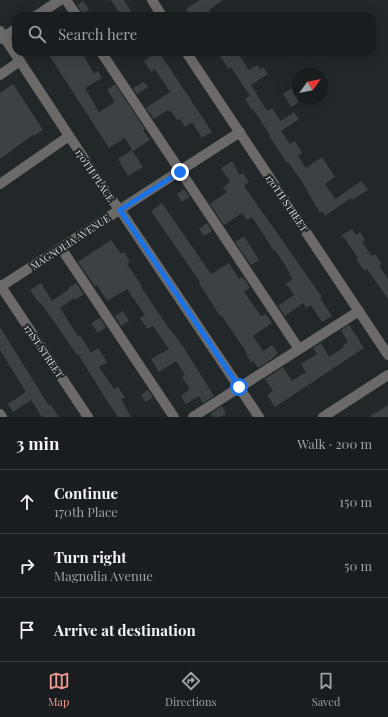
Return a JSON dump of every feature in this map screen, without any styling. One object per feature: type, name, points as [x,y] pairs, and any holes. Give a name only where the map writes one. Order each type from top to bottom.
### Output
[{"type":"street","points":[[42,12],[60,0]]},
{"type":"street","points":[[66,0],[74,12]]},
{"type":"street","points":[[152,0],[160,12]]},
{"type":"street","points":[[1,36],[12,31]]},
{"type":"street","name":"170TH PLACE","points":[[1,36],[12,50]]},
{"type":"street","name":"170TH PLACE","points":[[16,56],[259,417]]},
{"type":"street","points":[[104,56],[299,349]]},
{"type":"street","name":"170TH STREET","points":[[189,56],[388,354]]},
{"type":"street","points":[[0,75],[20,61]]},
{"type":"street","name":"MAGNOLIA AVENUE","points":[[0,286],[180,172],[240,132]]},
{"type":"street","points":[[0,184],[69,136]]},
{"type":"street","points":[[61,248],[174,417]]},
{"type":"street","name":"171ST STREET","points":[[0,286],[88,417]]},
{"type":"street","points":[[193,417],[359,310]]},
{"type":"street","points":[[323,417],[388,374]]},
{"type":"building","points":[[111,0],[124,0],[132,12],[118,12]]},
{"type":"building","points":[[200,0],[223,0],[209,10],[210,12],[188,12],[186,9]]},
{"type":"building","points":[[83,1],[89,10],[82,12],[77,5]]},
{"type":"building","points":[[50,56],[84,56],[94,74],[98,71],[102,78],[85,88],[99,112],[115,102],[107,90],[115,84],[145,129],[143,130],[150,140],[133,151],[125,138],[109,148]]},
{"type":"building","points":[[151,56],[162,56],[212,132],[202,138],[192,122],[185,127],[180,119],[177,120],[171,111],[169,112],[168,110],[154,119],[146,108],[170,92],[155,69],[151,72],[144,61]]},
{"type":"building","points":[[220,56],[240,56],[249,70],[257,65],[260,69],[263,67],[268,74],[251,85],[267,111],[272,108],[281,121],[294,112],[299,119],[281,131],[290,144],[295,141],[302,153],[298,156],[306,168],[322,157],[335,177],[325,184],[335,199],[361,181],[368,190],[352,200],[351,198],[325,216],[322,211],[320,213],[301,180],[288,162],[287,163],[253,109],[252,110],[245,99],[250,96],[231,67],[229,69]]},
{"type":"building","points":[[144,82],[148,87],[137,94],[133,88]]},
{"type":"building","points":[[13,84],[43,130],[34,136],[34,134],[0,159],[0,93]]},
{"type":"building","points":[[292,88],[292,104],[296,104],[291,107],[283,94]]},
{"type":"building","points":[[132,150],[143,167],[128,176],[118,159]]},
{"type":"building","points":[[232,161],[240,175],[243,173],[249,182],[244,186],[322,297],[320,298],[332,316],[322,322],[311,305],[306,308],[303,303],[285,316],[278,306],[294,295],[286,284],[293,279],[275,250],[274,251],[252,217],[247,220],[242,213],[224,225],[210,204],[227,192],[223,187],[230,182],[221,168]]},
{"type":"building","points":[[184,189],[190,197],[182,202],[177,194]]},
{"type":"building","points":[[162,203],[211,274],[229,263],[239,279],[243,277],[250,288],[244,292],[261,316],[266,314],[272,323],[253,336],[263,351],[272,345],[278,353],[258,368],[253,361],[251,362],[246,354],[247,353],[221,315],[220,316],[199,283],[200,282],[151,211]]},
{"type":"building","points":[[207,223],[212,231],[204,236],[199,229]]},
{"type":"building","points":[[352,229],[356,235],[360,232],[365,240],[362,242],[372,256],[375,254],[382,264],[379,266],[388,279],[388,299],[367,269],[364,271],[356,259],[358,258],[342,235]]},
{"type":"building","points":[[244,236],[259,260],[251,265],[235,242]]},
{"type":"building","points":[[111,240],[121,254],[124,252],[130,262],[127,264],[142,286],[141,287],[184,348],[214,396],[203,403],[199,396],[186,404],[181,396],[190,389],[182,377],[185,375],[176,361],[159,372],[151,359],[169,349],[153,326],[147,329],[140,318],[145,315],[127,289],[107,301],[97,285],[95,286],[78,262]]},
{"type":"building","points":[[41,283],[52,301],[76,283],[84,294],[75,300],[74,298],[60,308],[91,353],[98,348],[107,362],[99,367],[114,389],[118,387],[125,397],[121,399],[131,417],[118,417],[78,354],[77,355],[30,290]]},
{"type":"building","points":[[123,311],[129,321],[121,326],[115,316]]},
{"type":"building","points":[[100,318],[106,327],[98,333],[91,323]]},
{"type":"building","points":[[349,325],[364,348],[275,407],[267,395],[273,391],[265,379],[283,367],[292,381],[306,372],[301,364],[317,354],[313,348],[321,343],[329,357],[344,347],[343,345],[348,342],[341,330]]},
{"type":"building","points":[[0,327],[49,406],[51,405],[59,417],[42,417],[31,400],[13,412],[8,404],[26,392],[0,350]]},
{"type":"building","points":[[148,390],[153,397],[146,402],[141,395]]},
{"type":"building","points":[[388,405],[388,417],[369,417]]},
{"type":"building","points":[[222,406],[226,414],[220,417],[213,417],[211,413]]},
{"type":"route","points":[[180,172],[120,210],[239,387]]}]
